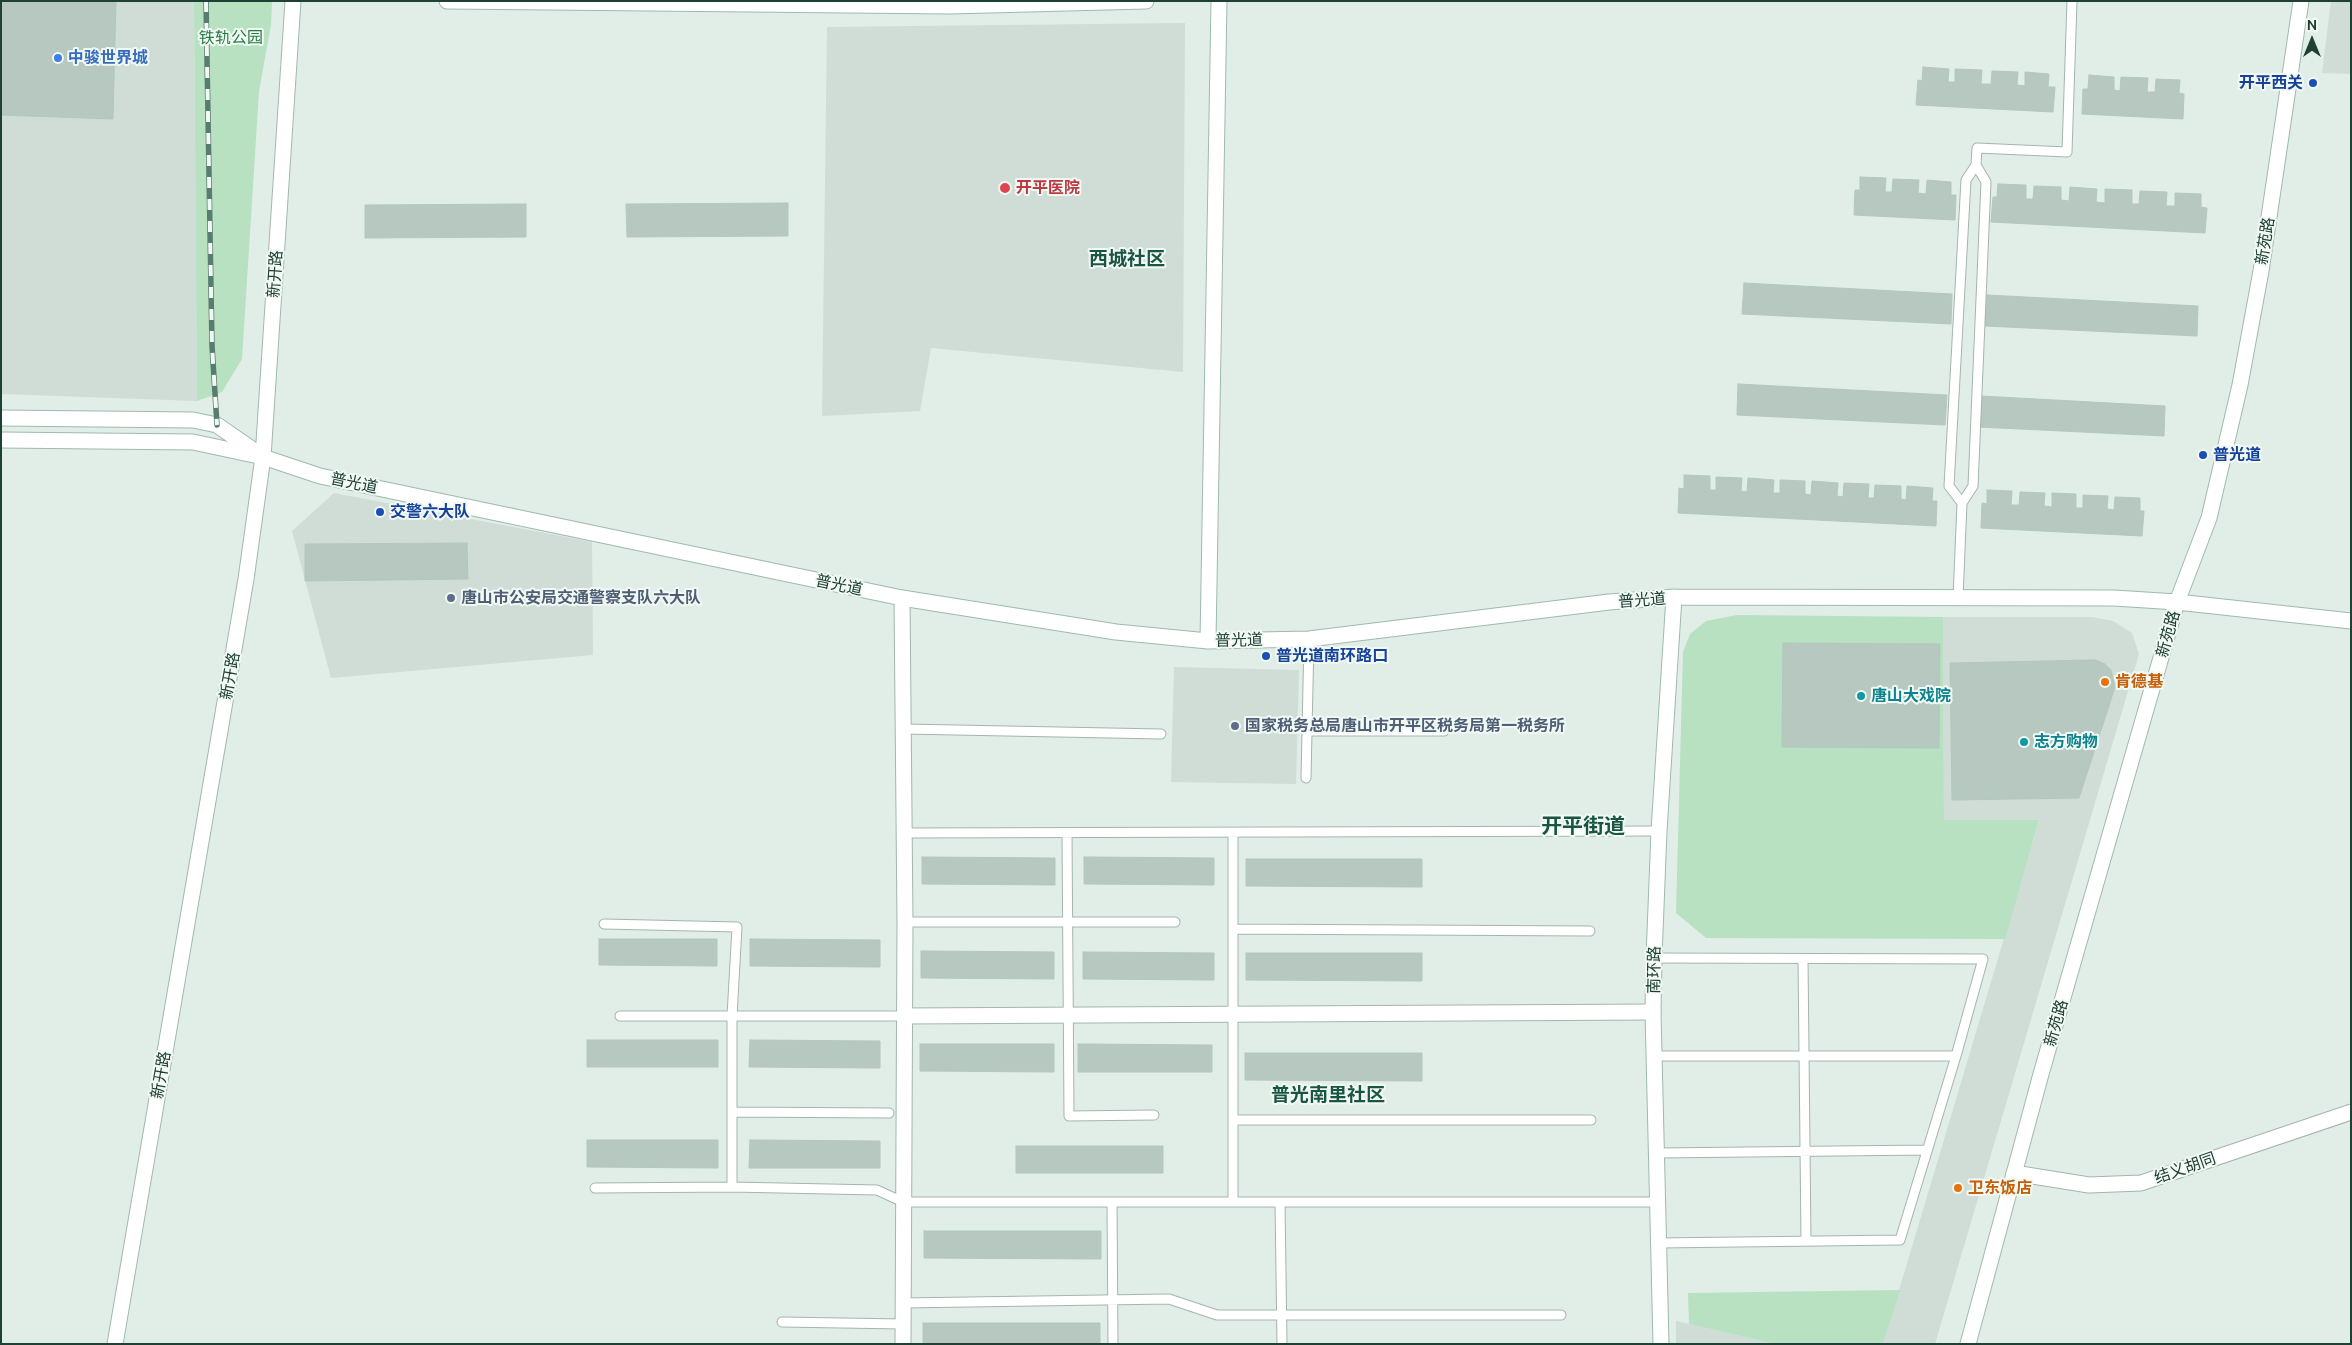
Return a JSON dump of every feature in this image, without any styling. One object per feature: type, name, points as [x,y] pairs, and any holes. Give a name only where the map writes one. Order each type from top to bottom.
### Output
[{"type":"street","name":"新开路","points":[[115,1344],[246,579],[263,457],[293,1]]},
{"type":"street","points":[[447,1],[950,6],[1146,1]]},
{"type":"street","points":[[1208,641],[1219,1]]},
{"type":"street","name":"新苑路","points":[[1968,1344],[2014,1174],[2177,602],[2209,518],[2240,386],[2261,271],[2301,1]]},
{"type":"street","name":"普光道","points":[[1,418],[193,420],[217,425],[263,457]]},
{"type":"street","name":"普光道","points":[[1,440],[193,442],[263,457],[320,476],[902,598],[1116,632],[1208,641],[1308,639],[1609,602],[1674,597],[2114,598],[2177,602],[2351,622]]},
{"type":"street","name":"南环路","points":[[1660,1344],[1657,1202],[1658,1153],[1653,1012],[1654,958],[1659,831],[1674,597]]},
{"type":"street","points":[[902,598],[905,832],[903,1344]]},
{"type":"street","points":[[903,1016],[1653,1012]]},
{"type":"street","name":"结义胡同","points":[[2014,1174],[2089,1186],[2141,1183],[2351,1112]]},
{"type":"lane","points":[[1962,503],[1949,486],[1966,180],[1976,165],[1977,148],[2067,152],[2072,1]]},
{"type":"lane","points":[[1958,598],[1962,503],[1972,486],[1986,182],[1976,165]]},
{"type":"lane","points":[[1306,778],[1308,639]]},
{"type":"lane","points":[[904,730],[1161,734]]},
{"type":"lane","points":[[1307,731],[1444,731]]},
{"type":"lane","points":[[905,832],[1659,831]]},
{"type":"lane","points":[[1068,833],[1069,1116],[1154,1116]]},
{"type":"lane","points":[[1233,833],[1233,1202]]},
{"type":"lane","points":[[905,922],[1175,922]]},
{"type":"lane","points":[[604,924],[737,927],[732,1016],[732,1187]]},
{"type":"lane","points":[[1233,929],[1590,931]]},
{"type":"lane","points":[[1654,958],[1983,959],[1956,1056],[1900,1240],[1658,1242]]},
{"type":"lane","points":[[1804,959],[1806,1241]]},
{"type":"lane","points":[[620,1016],[903,1016]]},
{"type":"lane","points":[[1654,1056],[1956,1056]]},
{"type":"lane","points":[[732,1112],[889,1113]]},
{"type":"lane","points":[[1233,1120],[1591,1120]]},
{"type":"lane","points":[[1658,1153],[1928,1150]]},
{"type":"lane","points":[[595,1188],[732,1187],[878,1190],[903,1202],[1657,1202]]},
{"type":"lane","points":[[1280,1202],[1282,1344]]},
{"type":"lane","points":[[1112,1203],[1113,1344]]},
{"type":"lane","points":[[903,1303],[1168,1299],[1217,1315],[1562,1315]]},
{"type":"lane","points":[[782,1322],[903,1324]]},
{"type":"shaded area","points":[[1,1],[194,1],[197,401],[1,394]]},
{"type":"shaded area","points":[[2331,1],[2351,1],[2351,74],[2322,73]]},
{"type":"shaded area","name":"开平医院","points":[[1185,23],[1183,372],[931,348],[920,411],[822,416],[827,27]]},
{"type":"shaded area","name":"唐山市公安局交通警察支队六大队","points":[[334,493],[592,542],[593,655],[331,678],[292,531]]},
{"type":"shaded area","points":[[1943,617],[2091,617],[2113,621],[2132,633],[2139,654],[1935,1344],[1883,1344],[2039,821],[1944,820]]},
{"type":"shaded area","name":"国家税务总局唐山市开平区税务局第一税务所","points":[[1174,667],[1299,670],[1296,784],[1171,782]]},
{"type":"shaded area","points":[[1676,1321],[1689,1324],[1775,1344],[1676,1344]]},
{"type":"green space","name":"铁轨公园","points":[[194,1],[272,1],[271,25],[259,91],[242,359],[222,392],[197,401]]},
{"type":"green space","points":[[1737,615],[1943,617],[1944,820],[2039,820],[2005,939],[1706,938],[1676,913],[1683,652],[1690,634],[1706,621]]},
{"type":"green space","points":[[1900,1290],[1883,1344],[1775,1344],[1689,1324],[1688,1293]]},
{"type":"building","name":"中骏世界城","points":[[1,1],[116,1],[113,119],[1,115]]},
{"type":"building","points":[[1923,67],[1949,69],[1948,82],[1955,82],[1955,69],[1982,70],[1981,84],[1991,84],[1992,71],[2018,72],[2017,85],[2025,86],[2025,72],[2049,74],[2048,87],[2055,87],[2053,112],[1916,105],[1918,80],[1922,81]]},
{"type":"building","points":[[2089,75],[2114,77],[2114,90],[2120,91],[2121,77],[2148,78],[2147,92],[2155,92],[2156,79],[2180,80],[2179,93],[2184,94],[2183,119],[2082,114],[2083,89],[2088,89]]},
{"type":"building","points":[[1860,177],[1886,178],[1885,192],[1892,192],[1893,179],[1919,180],[1918,193],[1926,194],[1927,180],[1951,182],[1951,195],[1956,195],[1955,220],[1854,215],[1855,190],[1860,190]]},
{"type":"building","points":[[1998,184],[2026,185],[2026,199],[2033,199],[2034,186],[2061,187],[2061,200],[2069,201],[2070,187],[2097,189],[2096,202],[2105,203],[2105,189],[2132,190],[2132,204],[2139,204],[2140,191],[2167,192],[2166,206],[2175,206],[2175,193],[2201,194],[2201,207],[2207,208],[2205,233],[1991,222],[1993,197],[1997,197]]},
{"type":"building","points":[[788,203],[788,236],[627,237],[626,204]]},
{"type":"building","points":[[526,204],[526,237],[365,238],[365,205]]},
{"type":"building","points":[[1744,283],[1952,294],[1951,324],[1742,314]]},
{"type":"building","points":[[1987,295],[2198,306],[2197,336],[1985,326]]},
{"type":"building","points":[[1738,384],[1947,395],[1945,425],[1737,415]]},
{"type":"building","points":[[1981,396],[2165,406],[2164,436],[1979,427]]},
{"type":"building","points":[[1684,475],[1710,476],[1710,490],[1716,490],[1716,477],[1742,478],[1741,491],[1747,492],[1748,478],[1774,480],[1773,493],[1780,493],[1780,480],[1805,481],[1805,494],[1811,495],[1812,481],[1838,483],[1837,496],[1843,497],[1844,483],[1869,484],[1868,498],[1874,498],[1875,485],[1901,486],[1901,499],[1906,500],[1907,486],[1933,488],[1932,501],[1937,501],[1936,526],[1678,513],[1679,488],[1684,489]]},
{"type":"building","points":[[1987,490],[2012,491],[2011,505],[2019,505],[2020,492],[2045,493],[2044,506],[2052,507],[2052,493],[2076,494],[2076,508],[2083,508],[2083,495],[2108,496],[2107,509],[2114,510],[2115,497],[2140,498],[2140,511],[2144,511],[2142,536],[1981,528],[1982,503],[1987,504]]},
{"type":"building","points":[[467,543],[468,579],[305,581],[305,544]]},
{"type":"building","name":"唐山大戏院","points":[[1783,643],[1940,644],[1939,748],[1782,747]]},
{"type":"building","name":"志方购物","points":[[2095,660],[2105,664],[2111,670],[2115,687],[2079,798],[1952,800],[1950,663]]},
{"type":"building","points":[[922,857],[1055,858],[1055,885],[922,884]]},
{"type":"building","points":[[1084,857],[1214,858],[1214,885],[1084,884]]},
{"type":"building","points":[[1246,859],[1422,859],[1422,887],[1246,886]]},
{"type":"building","points":[[599,939],[717,939],[717,966],[599,965]]},
{"type":"building","points":[[750,939],[880,940],[880,967],[750,966]]},
{"type":"building","points":[[921,951],[1054,952],[1054,979],[921,978]]},
{"type":"building","points":[[1083,952],[1214,953],[1214,980],[1083,979]]},
{"type":"building","points":[[1246,953],[1422,953],[1422,981],[1246,980]]},
{"type":"building","points":[[587,1040],[718,1040],[718,1067],[587,1067]]},
{"type":"building","points":[[750,1040],[880,1041],[880,1068],[749,1067]]},
{"type":"building","points":[[920,1044],[1054,1044],[1054,1072],[920,1071]]},
{"type":"building","points":[[1078,1044],[1212,1045],[1212,1072],[1078,1072]]},
{"type":"building","points":[[1245,1053],[1422,1053],[1422,1081],[1245,1080]]},
{"type":"building","points":[[587,1140],[718,1140],[718,1168],[587,1167]]},
{"type":"building","points":[[750,1140],[880,1141],[880,1168],[749,1168]]},
{"type":"building","points":[[1016,1146],[1163,1146],[1163,1173],[1016,1173]]},
{"type":"building","points":[[924,1231],[1101,1231],[1101,1259],[924,1258]]},
{"type":"building","points":[[923,1323],[1100,1323],[1100,1344],[923,1344]]},
{"type":"railway","points":[[206,1],[212,346],[217,425]]},
{"type":"place","name":"中骏世界城","points":[[58,58]]},
{"type":"place","name":"开平西关","points":[[2313,83]]},
{"type":"place","name":"开平医院","points":[[1005,188]]},
{"type":"place","name":"普光道","points":[[2203,455]]},
{"type":"place","name":"交警六大队","points":[[380,512]]},
{"type":"place","name":"唐山市公安局交通警察支队六大队","points":[[451,598]]},
{"type":"place","name":"普光道南环路口","points":[[1266,656]]},
{"type":"place","name":"肯德基","points":[[2105,682]]},
{"type":"place","name":"唐山大戏院","points":[[1861,696]]},
{"type":"place","name":"国家税务总局唐山市开平区税务局第一税务所","points":[[1235,726]]},
{"type":"place","name":"志方购物","points":[[2024,742]]},
{"type":"place","name":"卫东饭店","points":[[1958,1188]]},
{"type":"district","name":"西城社区","points":[[1127,259]]},
{"type":"district","name":"开平街道","points":[[1583,826]]},
{"type":"district","name":"普光南里社区","points":[[1328,1095]]}]
